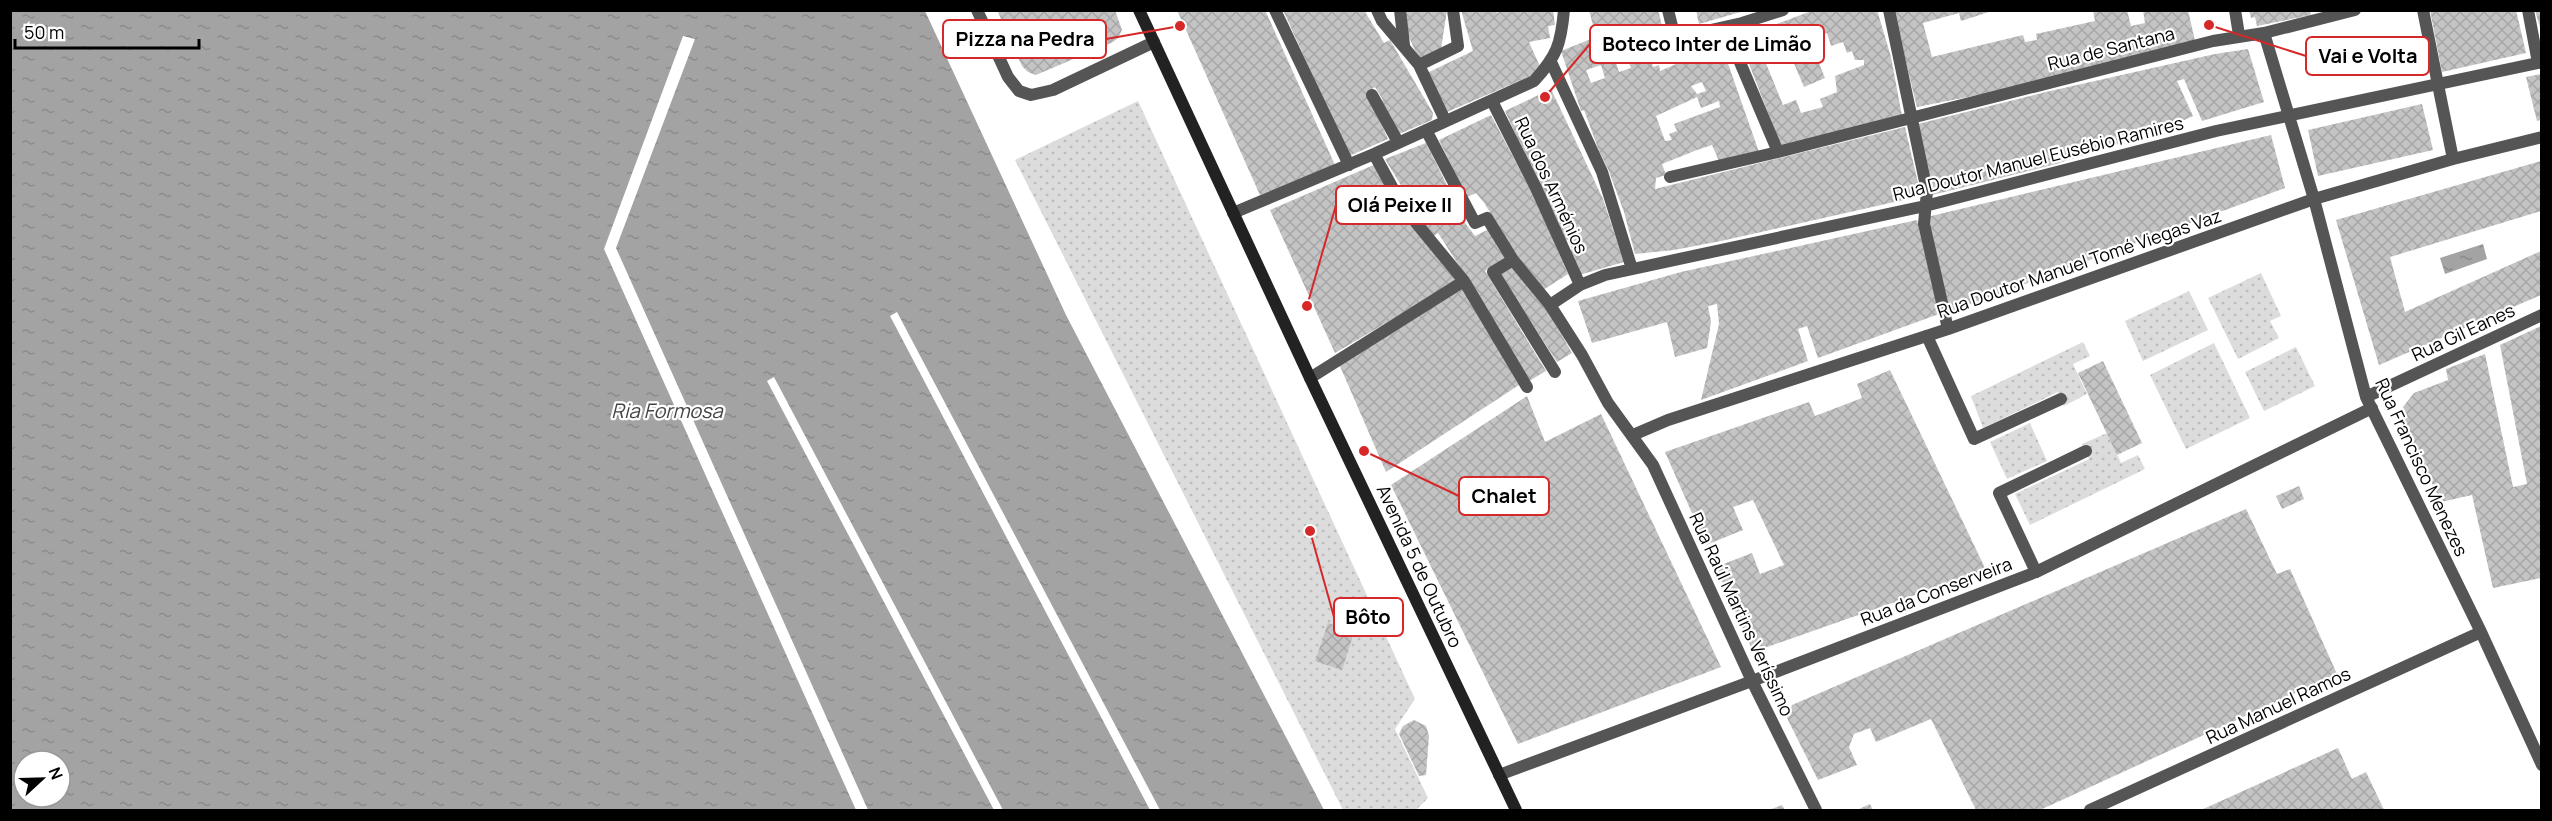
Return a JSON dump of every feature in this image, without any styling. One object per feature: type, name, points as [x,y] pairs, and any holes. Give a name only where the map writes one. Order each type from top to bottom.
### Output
[{"type":"main road","name":"Avenida 5 de Outubro","points":[[1139,10],[1310,378],[1516,810]]},
{"type":"street","points":[[977,10],[1008,77],[1019,91],[1031,95],[1053,90],[1154,42]]},
{"type":"street","points":[[1275,10],[1349,165]]},
{"type":"street","points":[[1377,10],[1382,21],[1419,65],[1445,120]]},
{"type":"street","points":[[1400,10],[1404,45]]},
{"type":"street","points":[[1419,65],[1458,46],[1453,10]]},
{"type":"street","points":[[1233,213],[1349,165],[1534,81],[1551,62],[1562,33],[1564,10]]},
{"type":"street","points":[[1668,10],[1675,38],[1725,27],[1777,11]]},
{"type":"street","points":[[1889,10],[1927,191],[1924,224],[1948,329]]},
{"type":"street","points":[[2235,10],[2239,35]]},
{"type":"street","name":"Rua de Santana","points":[[1670,177],[1778,152],[2239,35],[2264,33],[2320,15],[2355,10]]},
{"type":"street","points":[[2423,10],[2453,159]]},
{"type":"street","points":[[2528,10],[2540,63]]},
{"type":"street","points":[[1725,27],[1778,152]]},
{"type":"street","name":"Rua Francisco Menezes","points":[[2264,33],[2314,199],[2369,403],[2481,632],[2541,765]]},
{"type":"street","points":[[1551,62],[1602,172],[1632,269]]},
{"type":"street","name":"Rua Doutor Manuel Eusébio Ramires","points":[[1550,304],[1580,285],[1632,269],[1925,206],[2216,131],[2540,63]]},
{"type":"street","points":[[1372,95],[1398,142]]},
{"type":"street","name":"Rua dos Arménios","points":[[1492,102],[1536,188],[1580,285]]},
{"type":"street","name":"Rua Raúl Martins Veríssimo","points":[[1426,130],[1475,223],[1487,218],[1513,260],[1550,304],[1582,355],[1608,403],[1653,465],[1752,681],[1816,810]]},
{"type":"street","name":"Rua Doutor Manuel Tomé Viegas Vaz","points":[[1633,435],[1668,420],[1948,329],[2314,199],[2453,159],[2541,137]]},
{"type":"street","points":[[1374,154],[1403,207],[1464,281],[1527,387]]},
{"type":"street","points":[[1513,260],[1493,272],[1555,372]]},
{"type":"street","points":[[1310,378],[1464,281]]},
{"type":"street","name":"Rua Gil Eanes","points":[[2369,403],[2541,315]]},
{"type":"street","points":[[1927,336],[1974,439],[2061,399]]},
{"type":"street","name":"Rua da Conserveira","points":[[1499,775],[2036,572],[2369,403]]},
{"type":"street","points":[[2036,572],[1999,493],[2086,452]]},
{"type":"street","name":"Rua Manuel Ramos","points":[[2090,810],[2481,632]]},
{"type":"shaded area","points":[[1138,101],[1415,699],[1395,729],[1428,798],[1416,810],[1343,810],[1015,160]]},
{"type":"shaded area","points":[[2261,273],[2281,316],[2270,321],[2279,338],[2238,359],[2208,298]]},
{"type":"shaded area","points":[[2189,291],[2208,330],[2143,361],[2125,321]]},
{"type":"shaded area","points":[[2083,342],[2090,356],[2073,364],[2087,394],[2064,406],[2058,392],[1983,428],[1971,396]]},
{"type":"shaded area","points":[[2214,343],[2250,418],[2186,449],[2150,375]]},
{"type":"shaded area","points":[[2296,347],[2315,386],[2264,411],[2245,372]]},
{"type":"shaded area","points":[[2030,423],[2047,461],[2007,479],[1990,442]]},
{"type":"shaded area","points":[[2107,433],[2121,463],[2138,455],[2145,469],[2030,525],[2015,494],[2089,459],[2082,444]]},
{"type":"water","name":"Ria Formosa","points":[[10,11],[925,11],[1066,315],[1324,810],[11,810]]},
{"type":"water","points":[[2483,244],[2487,259],[2445,274],[2440,258]]},
{"type":"pier","points":[[683,36],[695,39],[616,248],[868,810],[856,810],[604,249]]},
{"type":"pier","points":[[897,312],[1160,810],[1150,810],[890,316]]},
{"type":"pier","points":[[774,377],[1003,810],[994,810],[767,381]]},
{"type":"building","points":[[997,10],[1115,10],[1122,30],[1113,42],[1036,75],[1028,72],[1022,66]]},
{"type":"building","points":[[1177,10],[1265,10],[1335,165],[1260,195]]},
{"type":"building","points":[[1283,10],[1364,10],[1384,43],[1390,40],[1433,113],[1432,120],[1399,134],[1375,87],[1367,92],[1388,139],[1349,156]]},
{"type":"building","points":[[1405,10],[1447,10],[1441,49],[1419,59],[1408,35]]},
{"type":"building","points":[[1461,10],[1496,10],[1497,13],[1503,10],[1553,10],[1555,25],[1548,26],[1550,38],[1529,42],[1542,71],[1447,112],[1427,73],[1473,51]]},
{"type":"building","points":[[1589,10],[1658,10],[1665,37],[1645,43],[1653,67],[1659,65],[1660,71],[1681,62],[1678,55],[1719,38],[1759,152],[1719,161],[1712,145],[1697,150],[1662,164],[1666,175],[1656,178],[1655,189],[1905,127],[1921,196],[1721,241],[1674,250],[1635,254],[1624,212],[1584,110],[1581,111],[1561,51],[1596,37]],"holes":[[[1626,56],[1631,68],[1619,72],[1615,60]],[[1601,65],[1605,78],[1591,83],[1586,70]],[[1702,82],[1706,91],[1697,94],[1691,86]],[[1697,97],[1701,108],[1719,101],[1720,107],[1674,124],[1677,131],[1669,134],[1672,140],[1665,141],[1656,116]]]},
{"type":"building","points":[[1696,10],[1744,10],[1744,11],[1699,24]]},
{"type":"building","points":[[1814,10],[1877,10],[1891,57],[1902,116],[1781,146],[1739,38]],"holes":[[[1827,33],[1831,46],[1843,42],[1847,53],[1852,51],[1855,60],[1864,60],[1864,65],[1835,76],[1837,92],[1820,99],[1823,107],[1801,113],[1796,100],[1783,105],[1763,56],[1787,47],[1804,87],[1825,78],[1809,39]]]},
{"type":"building","points":[[1893,10],[1995,10],[1961,21],[1959,13],[1923,23],[1932,57],[2023,35],[2025,42],[2037,40],[2036,34],[2095,21],[2093,10],[2127,10],[2131,26],[2145,23],[2143,10],[2188,10],[2195,41],[1983,94],[1917,107]]},
{"type":"building","points":[[2249,10],[2310,10],[2311,15],[2257,26],[2255,17],[2251,18]]},
{"type":"building","points":[[2430,10],[2516,10],[2526,53],[2442,72]]},
{"type":"building","points":[[2535,10],[2541,10],[2541,31]]},
{"type":"building","points":[[2248,49],[2264,102],[2202,121],[2184,79],[2177,81],[2193,116],[2167,128],[2056,164],[1932,195],[1918,124],[2046,92],[2215,54]]},
{"type":"building","points":[[2541,74],[2541,120],[2537,121],[2526,77]]},
{"type":"building","points":[[1551,89],[1603,199],[1624,262],[1579,275],[1570,252],[1572,249],[1569,239],[1564,242],[1505,111]]},
{"type":"building","points":[[2422,104],[2433,150],[2318,176],[2308,130]]},
{"type":"building","points":[[1491,115],[1537,202],[1568,274],[1543,290],[1514,253],[1485,204],[1476,193],[1467,197],[1439,140]]},
{"type":"building","points":[[2271,135],[2285,188],[1949,312],[1927,217]]},
{"type":"building","points":[[1426,143],[1459,209],[1456,211],[1475,236],[1491,228],[1507,257],[1485,271],[1546,371],[1529,381],[1438,233],[1432,237],[1385,159]]},
{"type":"building","points":[[2541,161],[2541,211],[2390,257],[2405,312],[2541,251],[2541,295],[2379,365],[2336,220]]},
{"type":"building","points":[[1376,164],[1459,280],[1335,353],[1270,210]]},
{"type":"building","points":[[1917,220],[1939,314],[1818,358],[1807,326],[1798,329],[1808,361],[1701,400],[1719,324],[1717,304],[1708,306],[1711,322],[1707,348],[1675,357],[1667,322],[1592,343],[1578,301],[1681,272]]},
{"type":"building","points":[[1513,266],[1540,297],[1572,353],[1557,362],[1500,274]]},
{"type":"building","points":[[1462,287],[1519,385],[1386,472],[1339,364]]},
{"type":"building","points":[[2541,326],[2541,578],[2493,588],[2472,495],[2441,502],[2407,431],[2403,419],[2403,407],[2414,393],[2448,380],[2446,369],[2485,354],[2513,487],[2527,484],[2500,345]]},
{"type":"building","points":[[2103,361],[2142,443],[2117,455],[2078,373]]},
{"type":"building","points":[[1890,370],[1986,570],[1753,652],[1716,567],[1752,553],[1760,574],[1784,565],[1753,500],[1733,507],[1743,530],[1706,545],[1665,452],[1809,402],[1815,416],[1862,398],[1857,384]]},
{"type":"building","points":[[1527,396],[1545,442],[1601,414],[1721,667],[1518,744],[1391,485]]},
{"type":"building","points":[[2299,486],[2304,499],[2282,509],[2276,496]]},
{"type":"building","points":[[2246,509],[2277,574],[2290,569],[2337,674],[2040,810],[1976,810],[1931,719],[1876,742],[1870,728],[1854,734],[1849,747],[1857,765],[1818,780],[1787,718],[1792,705]]},
{"type":"building","points":[[1328,623],[1354,632],[1342,670],[1315,661]]},
{"type":"building","points":[[1414,720],[1426,726],[1429,736],[1426,775],[1419,776],[1399,734],[1403,726]]},
{"type":"building","points":[[2338,748],[2352,779],[2366,772],[2384,810],[2201,810]]},
{"type":"building","points":[[1870,804],[1873,810],[1857,810]]},
{"type":"building","points":[[1782,805],[1785,810],[1769,810]]},
{"type":"place","name":"Vai e Volta","points":[[2209,25]]},
{"type":"place","name":"Pizza na Pedra","points":[[1180,26]]},
{"type":"place","name":"Boteco Inter de Limão","points":[[1545,97]]},
{"type":"place","name":"Olá Peixe II","points":[[1307,306]]},
{"type":"place","name":"Chalet","points":[[1364,451]]},
{"type":"place","name":"Bôto","points":[[1310,531]]}]
